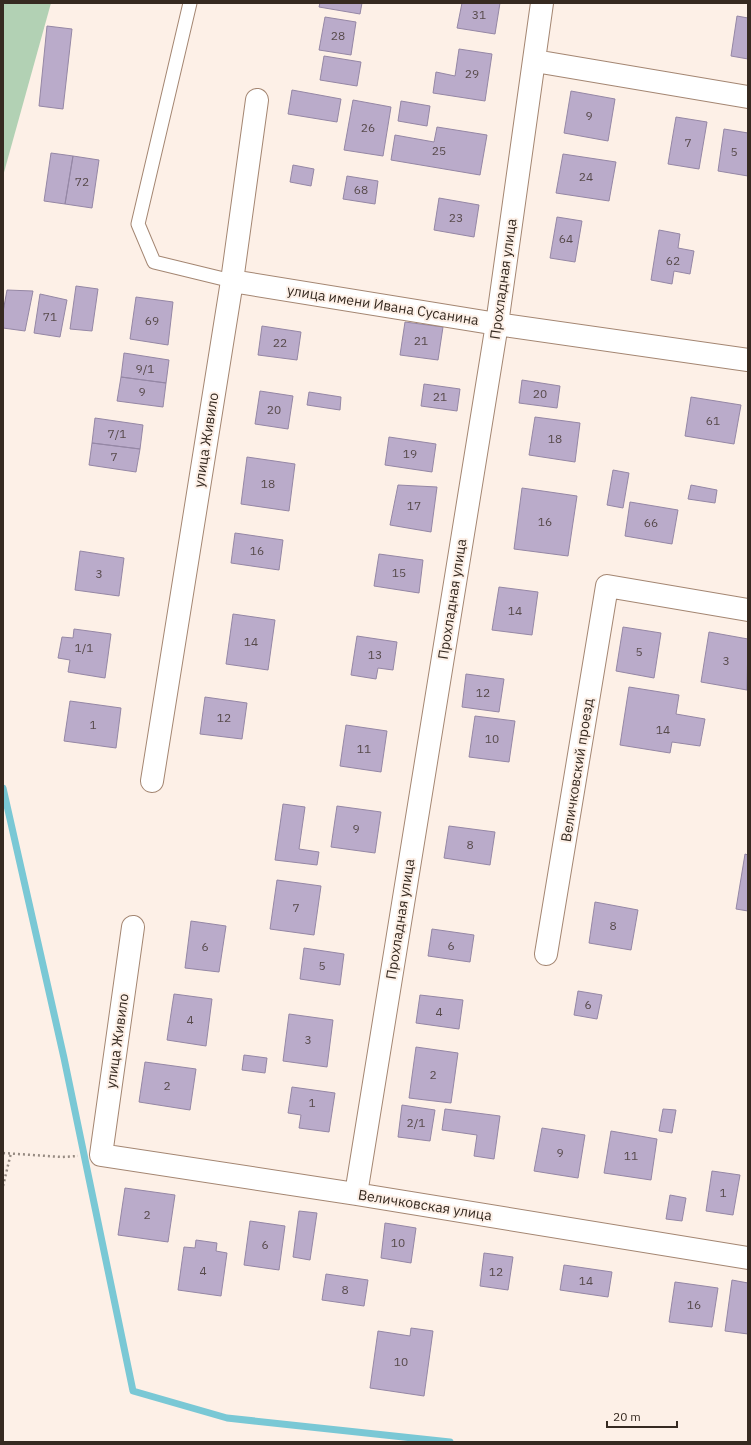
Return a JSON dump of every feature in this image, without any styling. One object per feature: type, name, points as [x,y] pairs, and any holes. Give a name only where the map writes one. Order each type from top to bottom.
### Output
[{"type":"street","name":"Прохладная улица","points":[[356,1194],[497,324],[542,3]]},
{"type":"street","points":[[535,61],[748,97]]},
{"type":"street","name":"улица Живило","points":[[152,781],[232,281],[258,100]]},
{"type":"street","name":"улица имени Ивана Сусанина","points":[[232,281],[497,324],[748,360]]},
{"type":"street","name":"Величковский проезд","points":[[546,954],[607,586],[748,610]]},
{"type":"street","name":"улица Живило","points":[[101,1155],[133,928]]},
{"type":"street","name":"Величковская улица","points":[[101,1155],[356,1194],[748,1258]]},
{"type":"lane","points":[[190,3],[138,224],[154,262],[232,281]]},
{"type":"path","points":[[3,1153],[62,1156]]},
{"type":"path","points":[[3,1186],[12,1153]]},
{"type":"green space","points":[[3,3],[51,3],[3,176]]},
{"type":"building","points":[[320,3],[362,3],[360,14],[319,7]]},
{"type":"building","points":[[462,3],[500,3],[495,34],[457,28]]},
{"type":"building","points":[[737,16],[748,18],[748,59],[731,56]]},
{"type":"building","points":[[325,17],[356,22],[351,55],[319,50]]},
{"type":"building","points":[[47,26],[72,29],[63,109],[39,106]]},
{"type":"building","points":[[459,49],[492,54],[485,101],[433,93],[436,72],[455,76]]},
{"type":"building","points":[[324,56],[361,62],[357,86],[320,80]]},
{"type":"building","points":[[292,90],[341,99],[337,122],[288,114]]},
{"type":"building","points":[[571,91],[615,99],[608,141],[564,133]]},
{"type":"building","points":[[353,100],[391,107],[383,156],[344,150]]},
{"type":"building","points":[[401,101],[430,106],[427,126],[398,121]]},
{"type":"building","points":[[676,117],[707,122],[699,169],[668,164]]},
{"type":"building","points":[[437,127],[487,135],[480,175],[391,160],[395,135],[434,142]]},
{"type":"building","points":[[724,129],[748,133],[748,176],[718,171]]},
{"type":"building","points":[[51,153],[73,156],[65,204],[44,201]]},
{"type":"building","points":[[563,154],[616,162],[609,201],[556,193]]},
{"type":"building","points":[[73,156],[99,160],[92,208],[65,204]]},
{"type":"building","points":[[293,165],[314,169],[311,186],[290,182]]},
{"type":"building","points":[[347,176],[378,181],[375,204],[343,199]]},
{"type":"building","points":[[439,198],[479,205],[474,237],[434,230]]},
{"type":"building","points":[[557,217],[582,221],[575,262],[550,258]]},
{"type":"building","points":[[659,230],[680,234],[678,248],[694,251],[690,274],[674,271],[672,284],[651,280]]},
{"type":"building","points":[[76,286],[98,289],[92,331],[70,329]]},
{"type":"building","points":[[7,290],[33,291],[25,331],[3,328],[3,312]]},
{"type":"building","points":[[40,294],[67,300],[60,337],[34,333]]},
{"type":"building","points":[[136,297],[173,302],[168,345],[130,339]]},
{"type":"building","points":[[405,322],[443,327],[438,360],[400,355]]},
{"type":"building","points":[[262,326],[301,332],[297,360],[258,355]]},
{"type":"building","points":[[124,353],[169,360],[166,383],[121,377]]},
{"type":"building","points":[[121,377],[166,383],[163,407],[117,401]]},
{"type":"building","points":[[522,380],[560,386],[557,408],[519,403]]},
{"type":"building","points":[[424,384],[460,389],[457,411],[421,406]]},
{"type":"building","points":[[260,391],[293,396],[288,429],[255,424]]},
{"type":"building","points":[[309,392],[341,397],[340,410],[307,405]]},
{"type":"building","points":[[691,397],[741,405],[734,444],[685,436]]},
{"type":"building","points":[[535,417],[580,423],[575,462],[529,455]]},
{"type":"building","points":[[95,418],[143,425],[140,449],[92,443]]},
{"type":"building","points":[[389,437],[436,444],[432,472],[385,465]]},
{"type":"building","points":[[92,443],[140,449],[136,472],[89,465]]},
{"type":"building","points":[[247,457],[295,464],[289,511],[241,504]]},
{"type":"building","points":[[613,470],[629,473],[623,508],[607,505]]},
{"type":"building","points":[[398,485],[437,487],[431,532],[390,525]]},
{"type":"building","points":[[691,485],[717,490],[715,503],[688,499]]},
{"type":"building","points":[[522,488],[577,496],[568,556],[514,549]]},
{"type":"building","points":[[630,502],[678,510],[672,544],[625,536]]},
{"type":"building","points":[[235,533],[283,540],[279,570],[231,563]]},
{"type":"building","points":[[80,551],[124,558],[119,596],[75,590]]},
{"type":"building","points":[[379,554],[423,560],[419,593],[374,586]]},
{"type":"building","points":[[499,587],[538,592],[532,635],[492,630]]},
{"type":"building","points":[[233,614],[275,620],[268,670],[226,664]]},
{"type":"building","points":[[623,627],[661,633],[654,678],[616,671]]},
{"type":"building","points":[[74,629],[111,634],[105,678],[68,672],[70,660],[58,658],[62,637],[73,638]]},
{"type":"building","points":[[709,632],[748,639],[747,690],[701,682]]},
{"type":"building","points":[[357,636],[397,642],[393,670],[378,668],[376,679],[351,675]]},
{"type":"building","points":[[466,674],[504,679],[499,712],[462,707]]},
{"type":"building","points":[[629,687],[679,695],[676,714],[705,719],[700,746],[672,742],[670,753],[620,745]]},
{"type":"building","points":[[205,697],[247,703],[242,739],[200,734]]},
{"type":"building","points":[[70,701],[121,708],[116,748],[64,741]]},
{"type":"building","points":[[475,716],[515,721],[509,762],[469,757]]},
{"type":"building","points":[[346,725],[387,731],[381,772],[340,766]]},
{"type":"building","points":[[283,804],[305,807],[299,849],[319,852],[317,865],[275,860]]},
{"type":"building","points":[[337,806],[381,812],[375,853],[331,847]]},
{"type":"building","points":[[449,826],[495,832],[490,865],[444,858]]},
{"type":"building","points":[[745,854],[748,855],[748,911],[736,909]]},
{"type":"building","points":[[277,880],[321,886],[314,935],[270,929]]},
{"type":"building","points":[[595,902],[638,910],[631,950],[589,943]]},
{"type":"building","points":[[191,921],[226,926],[219,972],[185,968]]},
{"type":"building","points":[[432,929],[474,935],[470,962],[428,956]]},
{"type":"building","points":[[304,948],[344,954],[340,985],[300,979]]},
{"type":"building","points":[[578,991],[602,995],[597,1019],[574,1015]]},
{"type":"building","points":[[174,994],[212,999],[206,1046],[167,1040]]},
{"type":"building","points":[[420,995],[463,1000],[459,1029],[416,1023]]},
{"type":"building","points":[[289,1014],[333,1020],[327,1067],[283,1061]]},
{"type":"building","points":[[416,1047],[458,1053],[451,1103],[409,1098]]},
{"type":"building","points":[[244,1055],[267,1058],[265,1073],[242,1070]]},
{"type":"building","points":[[145,1062],[196,1069],[190,1110],[139,1102]]},
{"type":"building","points":[[292,1087],[335,1093],[329,1132],[299,1128],[301,1115],[288,1113]]},
{"type":"building","points":[[402,1105],[435,1110],[430,1141],[398,1137]]},
{"type":"building","points":[[445,1109],[500,1116],[494,1159],[474,1156],[477,1135],[442,1130]]},
{"type":"building","points":[[663,1109],[676,1110],[672,1133],[659,1131]]},
{"type":"building","points":[[542,1128],[585,1135],[578,1178],[534,1171]]},
{"type":"building","points":[[611,1131],[657,1139],[651,1180],[604,1173]]},
{"type":"building","points":[[712,1171],[740,1175],[733,1215],[706,1211]]},
{"type":"building","points":[[125,1188],[175,1195],[168,1242],[118,1235]]},
{"type":"building","points":[[670,1195],[686,1198],[682,1221],[666,1219]]},
{"type":"building","points":[[299,1211],[317,1213],[310,1260],[293,1257]]},
{"type":"building","points":[[250,1221],[285,1226],[279,1270],[244,1265]]},
{"type":"building","points":[[385,1223],[416,1228],[411,1263],[381,1258]]},
{"type":"building","points":[[196,1240],[217,1243],[216,1251],[227,1253],[221,1296],[178,1290],[184,1247],[195,1248]]},
{"type":"building","points":[[484,1253],[513,1257],[508,1290],[480,1286]]},
{"type":"building","points":[[564,1265],[612,1272],[608,1297],[560,1290]]},
{"type":"building","points":[[326,1274],[368,1280],[364,1306],[322,1300]]},
{"type":"building","points":[[732,1280],[748,1283],[748,1334],[725,1331]]},
{"type":"building","points":[[675,1282],[718,1288],[712,1327],[669,1322]]},
{"type":"building","points":[[411,1328],[433,1331],[424,1396],[370,1388],[378,1331],[410,1336]]},
{"type":"waterway","points":[[3,788],[64,1058],[133,1391],[227,1418],[450,1442]]}]
